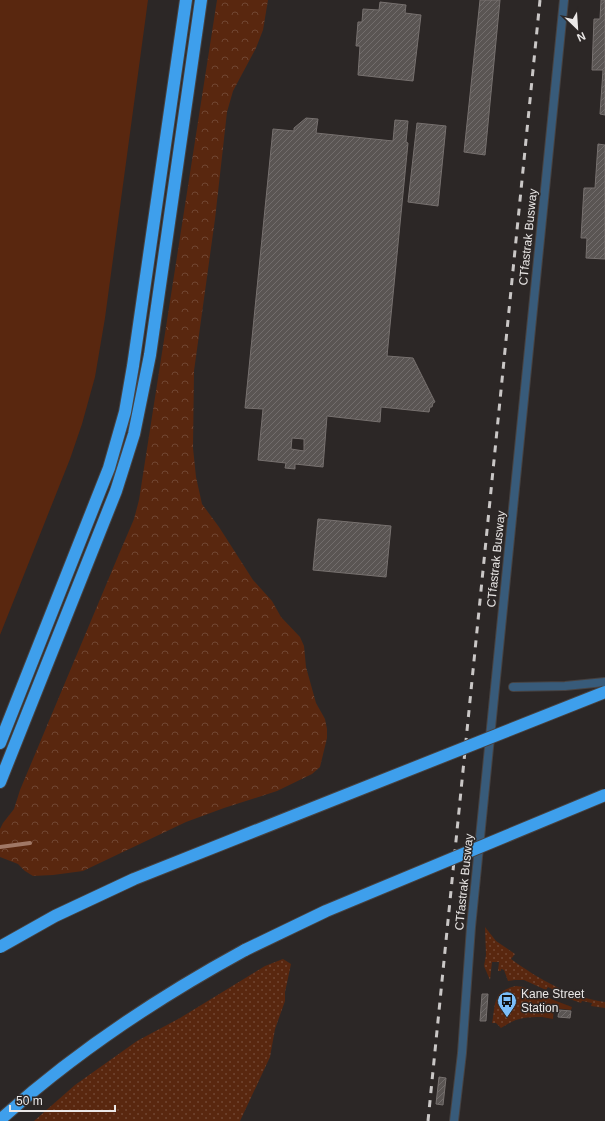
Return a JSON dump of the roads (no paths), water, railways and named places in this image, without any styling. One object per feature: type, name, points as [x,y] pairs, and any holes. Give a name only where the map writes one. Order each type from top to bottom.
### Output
[{"type":"highway","points":[[0,743],[103,485],[121,427],[131,378],[186,0]]},
{"type":"highway","points":[[0,782],[116,491],[135,428],[150,355],[201,0]]},
{"type":"highway","points":[[0,947],[55,916],[134,879],[605,692]]},
{"type":"highway","points":[[0,1120],[58,1071],[120,1025],[172,991],[245,950],[326,910],[605,795]]},
{"type":"lane","name":"CTfastrak Busway","points":[[454,1121],[462,1053],[473,911],[564,0]]},
{"type":"lane","points":[[513,688],[565,686],[605,682]]},
{"type":"waterway","points":[[0,847],[30,843]]},
{"type":"railway","points":[[428,1121],[540,0]]},
{"type":"place","name":"Kane Street Station","points":[[507,1018]]}]
